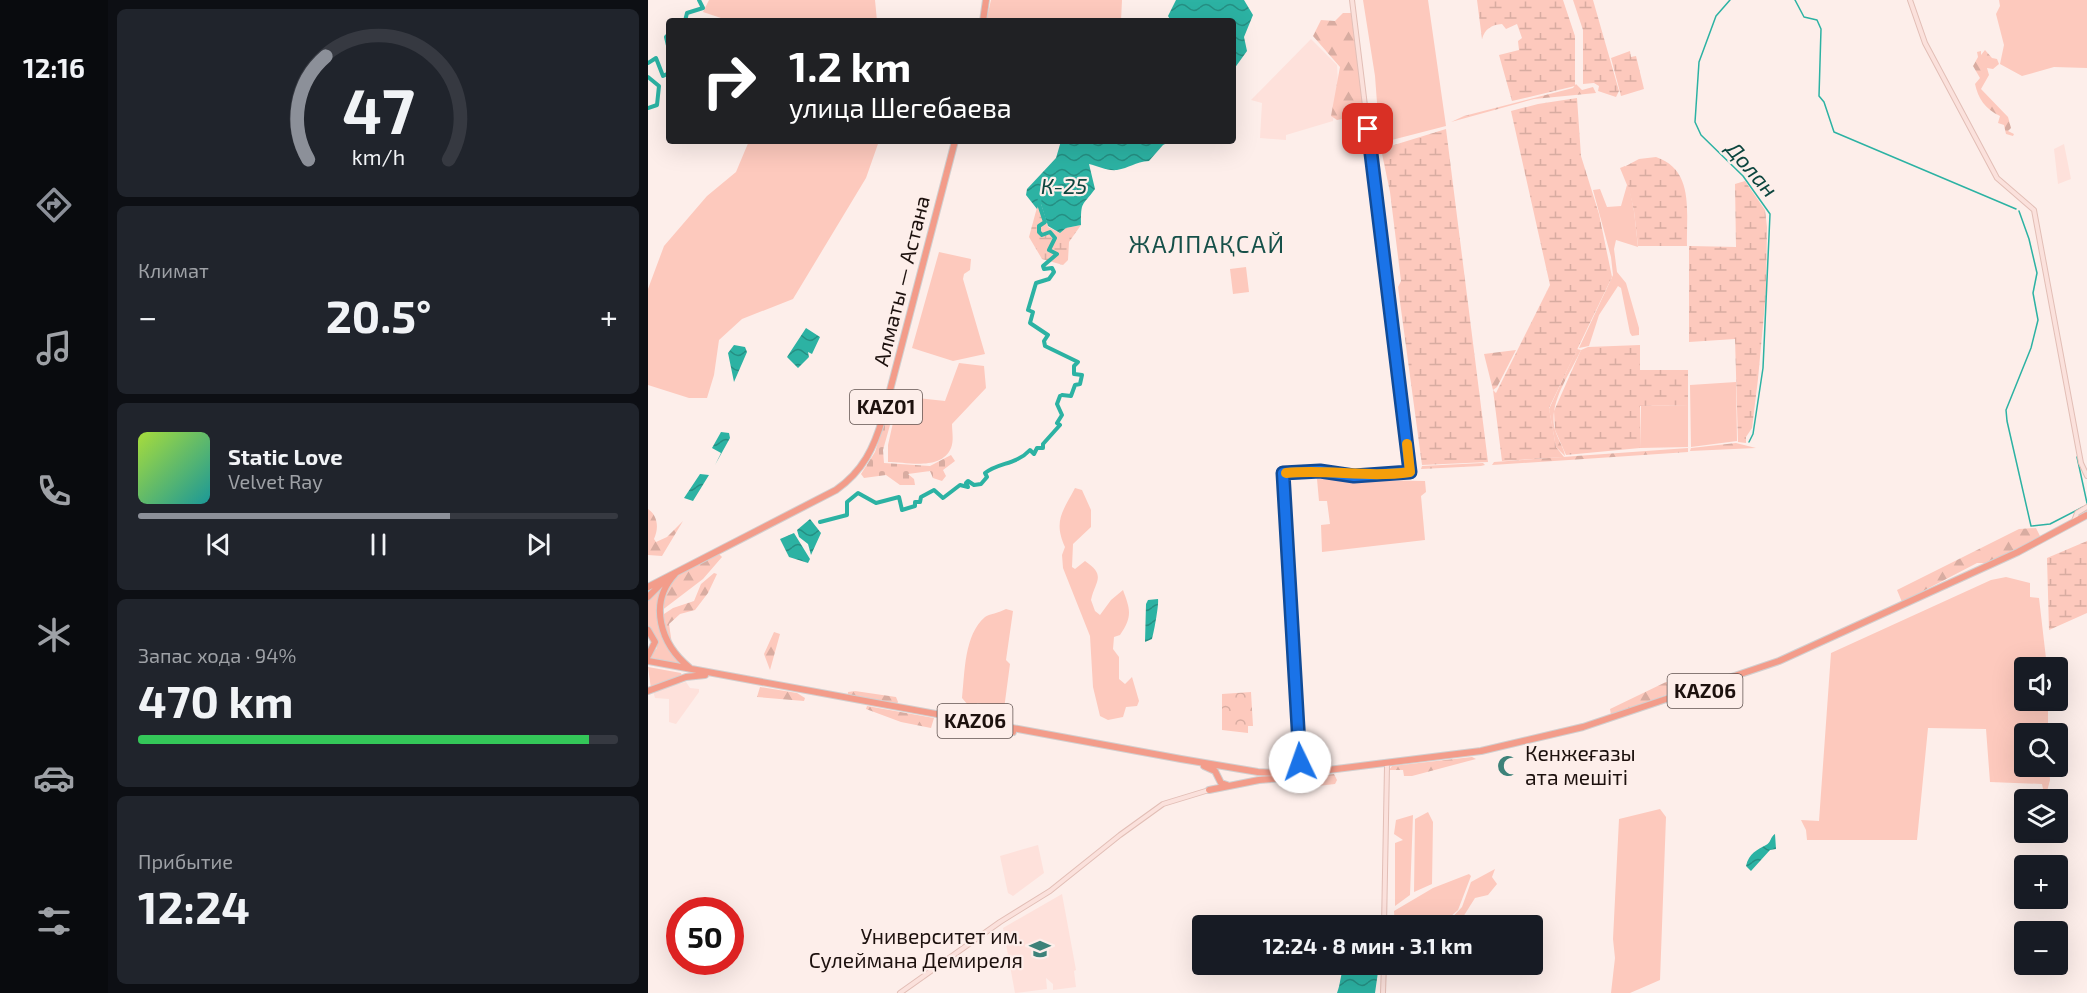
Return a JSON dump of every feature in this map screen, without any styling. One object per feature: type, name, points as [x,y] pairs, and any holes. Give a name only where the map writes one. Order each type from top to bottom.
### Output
[{"type":"highway","points":[[983,18],[986,0]]},
{"type":"highway","name":"Алматы — Астана","points":[[680,569],[836,490],[867,460],[883,417],[954,144]]},
{"type":"highway","name":"KАZ06","points":[[2026,550],[2087,517]]},
{"type":"highway","name":"KАZ06","points":[[648,663],[691,669],[723,677],[1204,766],[1219,773],[1298,775],[1387,766],[1480,754],[1600,726],[1780,664],[2026,550],[2087,517]]},
{"type":"highway","name":"KАZ01","points":[[648,587],[680,569]]},
{"type":"highway","name":"KАZ01","points":[[648,597],[680,569]]},
{"type":"highway","name":"KАZ01","points":[[680,569],[663,590],[658,603],[658,616],[671,648],[691,669]]},
{"type":"highway","points":[[648,630],[655,642],[648,656]]},
{"type":"highway","name":"KАZ06","points":[[648,663],[1258,772],[1298,775],[1440,757],[1537,741]]},
{"type":"highway","points":[[648,692],[686,677],[705,675]]},
{"type":"highway","points":[[1209,790],[1216,784],[1219,773],[1227,767]]},
{"type":"highway","points":[[1219,773],[1221,783],[1229,785]]},
{"type":"highway","points":[[1209,790],[1298,775]]},
{"type":"main road","points":[[1298,775],[1283,473],[1320,471],[1354,476],[1410,472],[1352,0]]},
{"type":"main road","points":[[1910,0],[1925,43],[1997,178],[2034,210],[2080,457],[2087,476]]},
{"type":"main road","points":[[2074,522],[2077,513],[2087,507]]},
{"type":"main road","points":[[1384,915],[1387,766]]},
{"type":"main road","points":[[900,993],[1000,922],[1050,891],[1150,813],[1168,802],[1209,790]]},
{"type":"main road","points":[[1383,993],[1384,975]]},
{"type":"shaded area","points":[[1311,39],[1337,65],[1338,83],[1333,121],[1286,135],[1286,140],[1260,138],[1262,103],[1251,100]]},
{"type":"shaded area","points":[[2064,144],[2071,179],[2058,184],[2054,149]]},
{"type":"shaded area","points":[[686,682],[690,688],[699,689],[699,692],[676,724],[669,722],[669,699],[655,698],[653,691]]},
{"type":"shaded area","points":[[1038,845],[1044,873],[1013,896],[1008,893],[1000,856]]},
{"type":"shaded area","name":"Университет им. Сулеймана Демиреля","points":[[1062,894],[1076,970],[1074,971],[1076,987],[1053,990],[1053,984],[1046,978],[1047,989],[1015,993],[1003,928]]},
{"type":"green space","points":[[709,0],[875,0],[877,18],[721,18],[703,12]]},
{"type":"green space","points":[[991,0],[1122,0],[1121,18],[987,18]]},
{"type":"green space","points":[[1363,0],[1428,0],[1446,126],[1380,143],[1375,76]]},
{"type":"green space","points":[[1477,0],[1563,0],[1575,36],[1575,86],[1512,101],[1499,55],[1519,50],[1518,41],[1522,38],[1517,24],[1506,29],[1502,24],[1489,28],[1482,39]]},
{"type":"green space","points":[[1573,0],[1593,0],[1619,91],[1616,97],[1598,91],[1599,86],[1594,83],[1583,84],[1583,30]]},
{"type":"green space","points":[[1999,0],[2087,0],[2087,68],[2054,67],[2022,76],[2000,64],[2004,45],[1996,14],[2000,6]]},
{"type":"green space","points":[[1343,13],[1351,13],[1364,115],[1337,120],[1331,116],[1340,67],[1313,36],[1321,20],[1335,21]]},
{"type":"green space","points":[[1985,50],[1992,58],[1997,59],[1999,64],[1993,69],[1987,68],[1989,75],[1981,89],[2008,117],[2011,128],[2008,131],[2014,134],[2013,136],[2006,134],[2004,125],[1998,123],[2000,116],[1986,106],[1976,89],[1975,84],[1980,78],[1973,66],[1978,57],[1977,52],[1981,51],[1981,55]]},
{"type":"green space","points":[[1630,51],[1631,57],[1636,56],[1644,89],[1621,96],[1611,58]]},
{"type":"green space","points":[[1576,84],[1582,90],[1593,87],[1596,93],[1534,99],[1451,122],[1464,116],[1573,88]]},
{"type":"green space","points":[[1577,98],[1581,156],[1599,214],[1612,277],[1549,408],[1556,447],[1564,457],[1502,461],[1493,390],[1496,393],[1550,285],[1511,111]]},
{"type":"green space","points":[[1446,129],[1488,462],[1422,465],[1398,287],[1401,281],[1390,192],[1381,149]]},
{"type":"green space","points":[[748,144],[878,144],[866,178],[793,299],[742,319],[719,340],[714,375],[707,398],[689,398],[648,385],[648,289],[664,246],[707,196],[736,172]]},
{"type":"green space","points":[[1656,157],[1668,163],[1683,182],[1687,207],[1687,246],[1638,246],[1634,211],[1624,167],[1639,159]]},
{"type":"green space","points":[[1625,166],[1638,247],[1616,240],[1614,249],[1617,272],[1626,283],[1639,335],[1632,336],[1630,333],[1621,288],[1618,286],[1599,315],[1589,346],[1579,348],[1613,275],[1611,257],[1593,190],[1600,189],[1607,207],[1621,206],[1627,185],[1620,168]]},
{"type":"green space","points":[[1745,181],[1765,210],[1767,227],[1766,292],[1758,379],[1752,428],[1746,437],[1746,443],[1738,442],[1735,339],[1689,342],[1689,246],[1736,247],[1735,184]]},
{"type":"green space","points":[[1039,200],[1048,227],[1060,233],[1066,228],[1081,225],[1069,242],[1068,260],[1063,265],[1042,259],[1029,237]]},
{"type":"green space","points":[[939,252],[971,259],[970,270],[964,274],[963,279],[985,354],[953,361],[912,348]]},
{"type":"green space","points":[[1246,267],[1249,292],[1233,294],[1230,269]]},
{"type":"green space","points":[[1640,345],[1640,370],[1688,370],[1688,405],[1640,406],[1640,448],[1566,455],[1555,430],[1554,411],[1581,350],[1588,347]]},
{"type":"green space","points":[[1577,349],[1581,350],[1562,386],[1555,406],[1554,426],[1565,456],[1556,447],[1549,409]]},
{"type":"green space","points":[[1516,350],[1497,387],[1493,390],[1484,354]]},
{"type":"green space","points":[[959,363],[984,366],[986,388],[952,424],[952,445],[946,455],[932,463],[888,462],[888,445],[899,396],[945,401]]},
{"type":"green space","points":[[1736,382],[1737,441],[1691,447],[1690,385]]},
{"type":"green space","points":[[1688,405],[1688,447],[1640,448],[1641,406]]},
{"type":"green space","points":[[884,423],[890,425],[883,450],[884,463],[930,466],[951,455],[955,461],[943,470],[946,476],[942,481],[933,478],[930,471],[908,474],[914,479],[915,485],[900,485],[886,475],[864,478],[861,474],[875,452]]},
{"type":"green space","points":[[1736,443],[1756,448],[1690,451],[1691,448]]},
{"type":"green space","points":[[1688,448],[1688,452],[1492,465],[1494,462]]},
{"type":"green space","points":[[1483,463],[1485,465],[1421,469],[1422,466]]},
{"type":"green space","points":[[1317,479],[1425,481],[1426,492],[1421,496],[1425,540],[1322,552],[1321,525],[1330,524],[1327,501],[1319,501]]},
{"type":"green space","points":[[1075,488],[1082,490],[1091,510],[1091,527],[1073,544],[1072,567],[1075,569],[1085,561],[1096,571],[1098,579],[1091,600],[1095,611],[1100,615],[1111,600],[1123,590],[1129,608],[1127,623],[1120,635],[1114,637],[1113,649],[1119,657],[1119,679],[1125,684],[1132,677],[1139,701],[1137,706],[1126,707],[1123,717],[1108,720],[1100,716],[1093,687],[1090,636],[1063,568],[1062,555],[1065,547],[1061,538],[1061,516]]},
{"type":"green space","points":[[648,509],[657,522],[654,539],[656,542],[667,537],[683,521],[662,556],[648,555]]},
{"type":"green space","points":[[2036,528],[2041,538],[1991,563],[1977,563],[1902,602],[1897,590],[2019,529]]},
{"type":"green space","points":[[2087,541],[2087,613],[2049,630],[2047,558]]},
{"type":"green space","points":[[718,553],[722,557],[703,579],[661,611],[664,598],[674,580],[696,563]]},
{"type":"green space","points":[[714,573],[717,574],[708,593],[695,610],[680,614],[669,624],[672,644],[661,616],[673,608],[694,601],[701,584]]},
{"type":"green space","points":[[2006,577],[2030,583],[2030,597],[2039,598],[2046,657],[2014,657],[2014,711],[2048,711],[2048,723],[2014,723],[2014,777],[2050,777],[2048,789],[2043,789],[2042,784],[1990,782],[1986,729],[1928,728],[1917,840],[1807,840],[1806,830],[1801,820],[1819,821],[1831,653],[1991,580]]},
{"type":"green space","points":[[670,578],[659,595],[657,616],[679,664],[648,657],[657,648],[657,642],[648,629],[648,601]]},
{"type":"green space","points":[[1006,609],[1013,611],[1006,660],[1010,664],[1004,709],[977,703],[974,712],[962,698],[969,644],[978,625],[985,617]]},
{"type":"green space","points":[[774,632],[780,634],[770,670],[764,654]]},
{"type":"green space","points":[[648,667],[681,673],[682,677],[651,689]]},
{"type":"green space","points":[[1666,682],[1678,683],[1680,690],[1611,715],[1610,709]]},
{"type":"green space","points":[[760,687],[797,693],[805,698],[804,701],[757,697]]},
{"type":"green space","points":[[848,692],[896,697],[898,702],[897,704],[848,696]]},
{"type":"green space","points":[[1251,692],[1253,726],[1248,726],[1248,733],[1222,730],[1222,694]]},
{"type":"green space","points":[[867,706],[934,718],[931,728],[901,722],[866,709]]},
{"type":"green space","points":[[1472,757],[1476,759],[1412,776],[1404,776],[1403,770],[1389,770],[1392,766]]},
{"type":"green space","points":[[1334,774],[1337,780],[1335,784],[1292,789],[1289,779],[1306,777],[1313,783],[1318,776]]},
{"type":"green space","points":[[1660,809],[1666,817],[1660,980],[1630,993],[1611,993],[1615,958],[1613,939],[1619,819]]},
{"type":"green space","points":[[1428,812],[1433,822],[1432,884],[1414,892],[1415,819]]},
{"type":"green space","points":[[1413,815],[1410,895],[1395,906],[1395,843],[1403,840],[1394,834],[1396,820]]},
{"type":"green space","points":[[1495,869],[1492,877],[1497,884],[1488,895],[1475,898],[1464,915],[1454,915],[1462,907],[1471,882]]},
{"type":"green space","points":[[1469,874],[1471,876],[1458,910],[1452,915],[1394,915],[1394,911],[1433,888]]},
{"type":"water","points":[[1176,0],[1244,0],[1253,15],[1244,37],[1247,51],[1236,66],[1236,18],[1169,18],[1168,16]]},
{"type":"water","name":"К-25","points":[[1060,144],[1165,144],[1149,161],[1121,169],[1110,170],[1089,164],[1095,189],[1083,204],[1081,225],[1066,228],[1060,233],[1048,226],[1040,201],[1037,209],[1026,195],[1027,189],[1056,158]]},
{"type":"water","points":[[806,328],[820,337],[812,354],[808,352],[809,357],[798,368],[787,357]]},
{"type":"water","points":[[734,345],[745,347],[747,352],[734,382],[728,353]]},
{"type":"water","points":[[721,432],[729,433],[730,438],[715,465],[721,453],[712,448]]},
{"type":"water","points":[[700,474],[709,475],[693,501],[684,498]]},
{"type":"water","points":[[810,519],[821,533],[811,555],[808,544],[799,537],[797,530]]},
{"type":"water","points":[[794,533],[810,559],[808,563],[789,557],[780,539]]},
{"type":"water","points":[[1158,599],[1152,639],[1145,642],[1146,604],[1148,600]]},
{"type":"water","points":[[1775,834],[1776,849],[1770,850],[1751,871],[1746,866],[1749,858],[1768,844]]},
{"type":"water","points":[[1341,975],[1378,975],[1375,993],[1337,993]]},
{"type":"waterway","points":[[686,18],[687,13],[703,8],[699,0]]},
{"type":"waterway","name":"Долан","points":[[1730,0],[1716,16],[1699,62],[1695,122],[1701,135],[1743,176],[1770,214],[1763,368],[1753,434],[1749,442]]},
{"type":"waterway","points":[[1795,0],[1804,17],[1817,20],[1821,29],[1819,96],[1824,102],[1834,132],[2016,209]]},
{"type":"waterway","points":[[648,63],[656,58],[663,76],[666,74]]},
{"type":"waterway","points":[[648,77],[659,86],[657,105],[648,108]]},
{"type":"waterway","points":[[1040,197],[1039,204],[1045,222],[1039,226],[1039,232],[1042,235],[1050,232],[1055,238],[1049,250],[1057,254],[1043,266],[1044,269],[1052,268],[1054,272],[1049,279],[1036,283],[1028,310],[1033,312],[1030,323],[1048,335],[1044,341],[1045,346],[1078,362],[1074,366],[1074,374],[1082,375],[1080,384],[1075,385],[1071,396],[1062,395]]},
{"type":"waterway","points":[[2019,211],[2037,273],[2033,293],[2038,320],[2031,348],[2006,410],[2007,421],[2031,526],[2050,524],[2083,507]]},
{"type":"waterway","points":[[820,522],[847,515],[847,502],[858,493],[876,503],[899,497],[902,510],[915,506],[915,502],[920,502],[921,497],[934,490],[943,498],[960,485],[968,487],[966,483],[968,481],[974,485],[981,484],[987,477],[985,473],[990,469],[1019,458],[1030,450],[1034,454],[1037,448],[1043,448],[1043,444],[1060,425],[1057,423],[1062,415],[1057,404],[1060,396]]},
{"type":"waterway","points":[[2077,457],[2087,503]]},
{"type":"slow traffic","points":[[1286,473],[1320,471],[1354,476],[1410,472],[1407,444]]},
{"type":"place","name":"Кенжеғазы ата мешіті","points":[[1508,766]]},
{"type":"place","name":"Университет им. Сулеймана Демиреля","points":[[1040,949]]},
{"type":"district","name":"ЖАЛПАҚСАЙ","points":[[1207,245]]},
{"type":"route","points":[[1300,762],[1283,473],[1320,471],[1354,476],[1410,472],[1368,129]]}]
